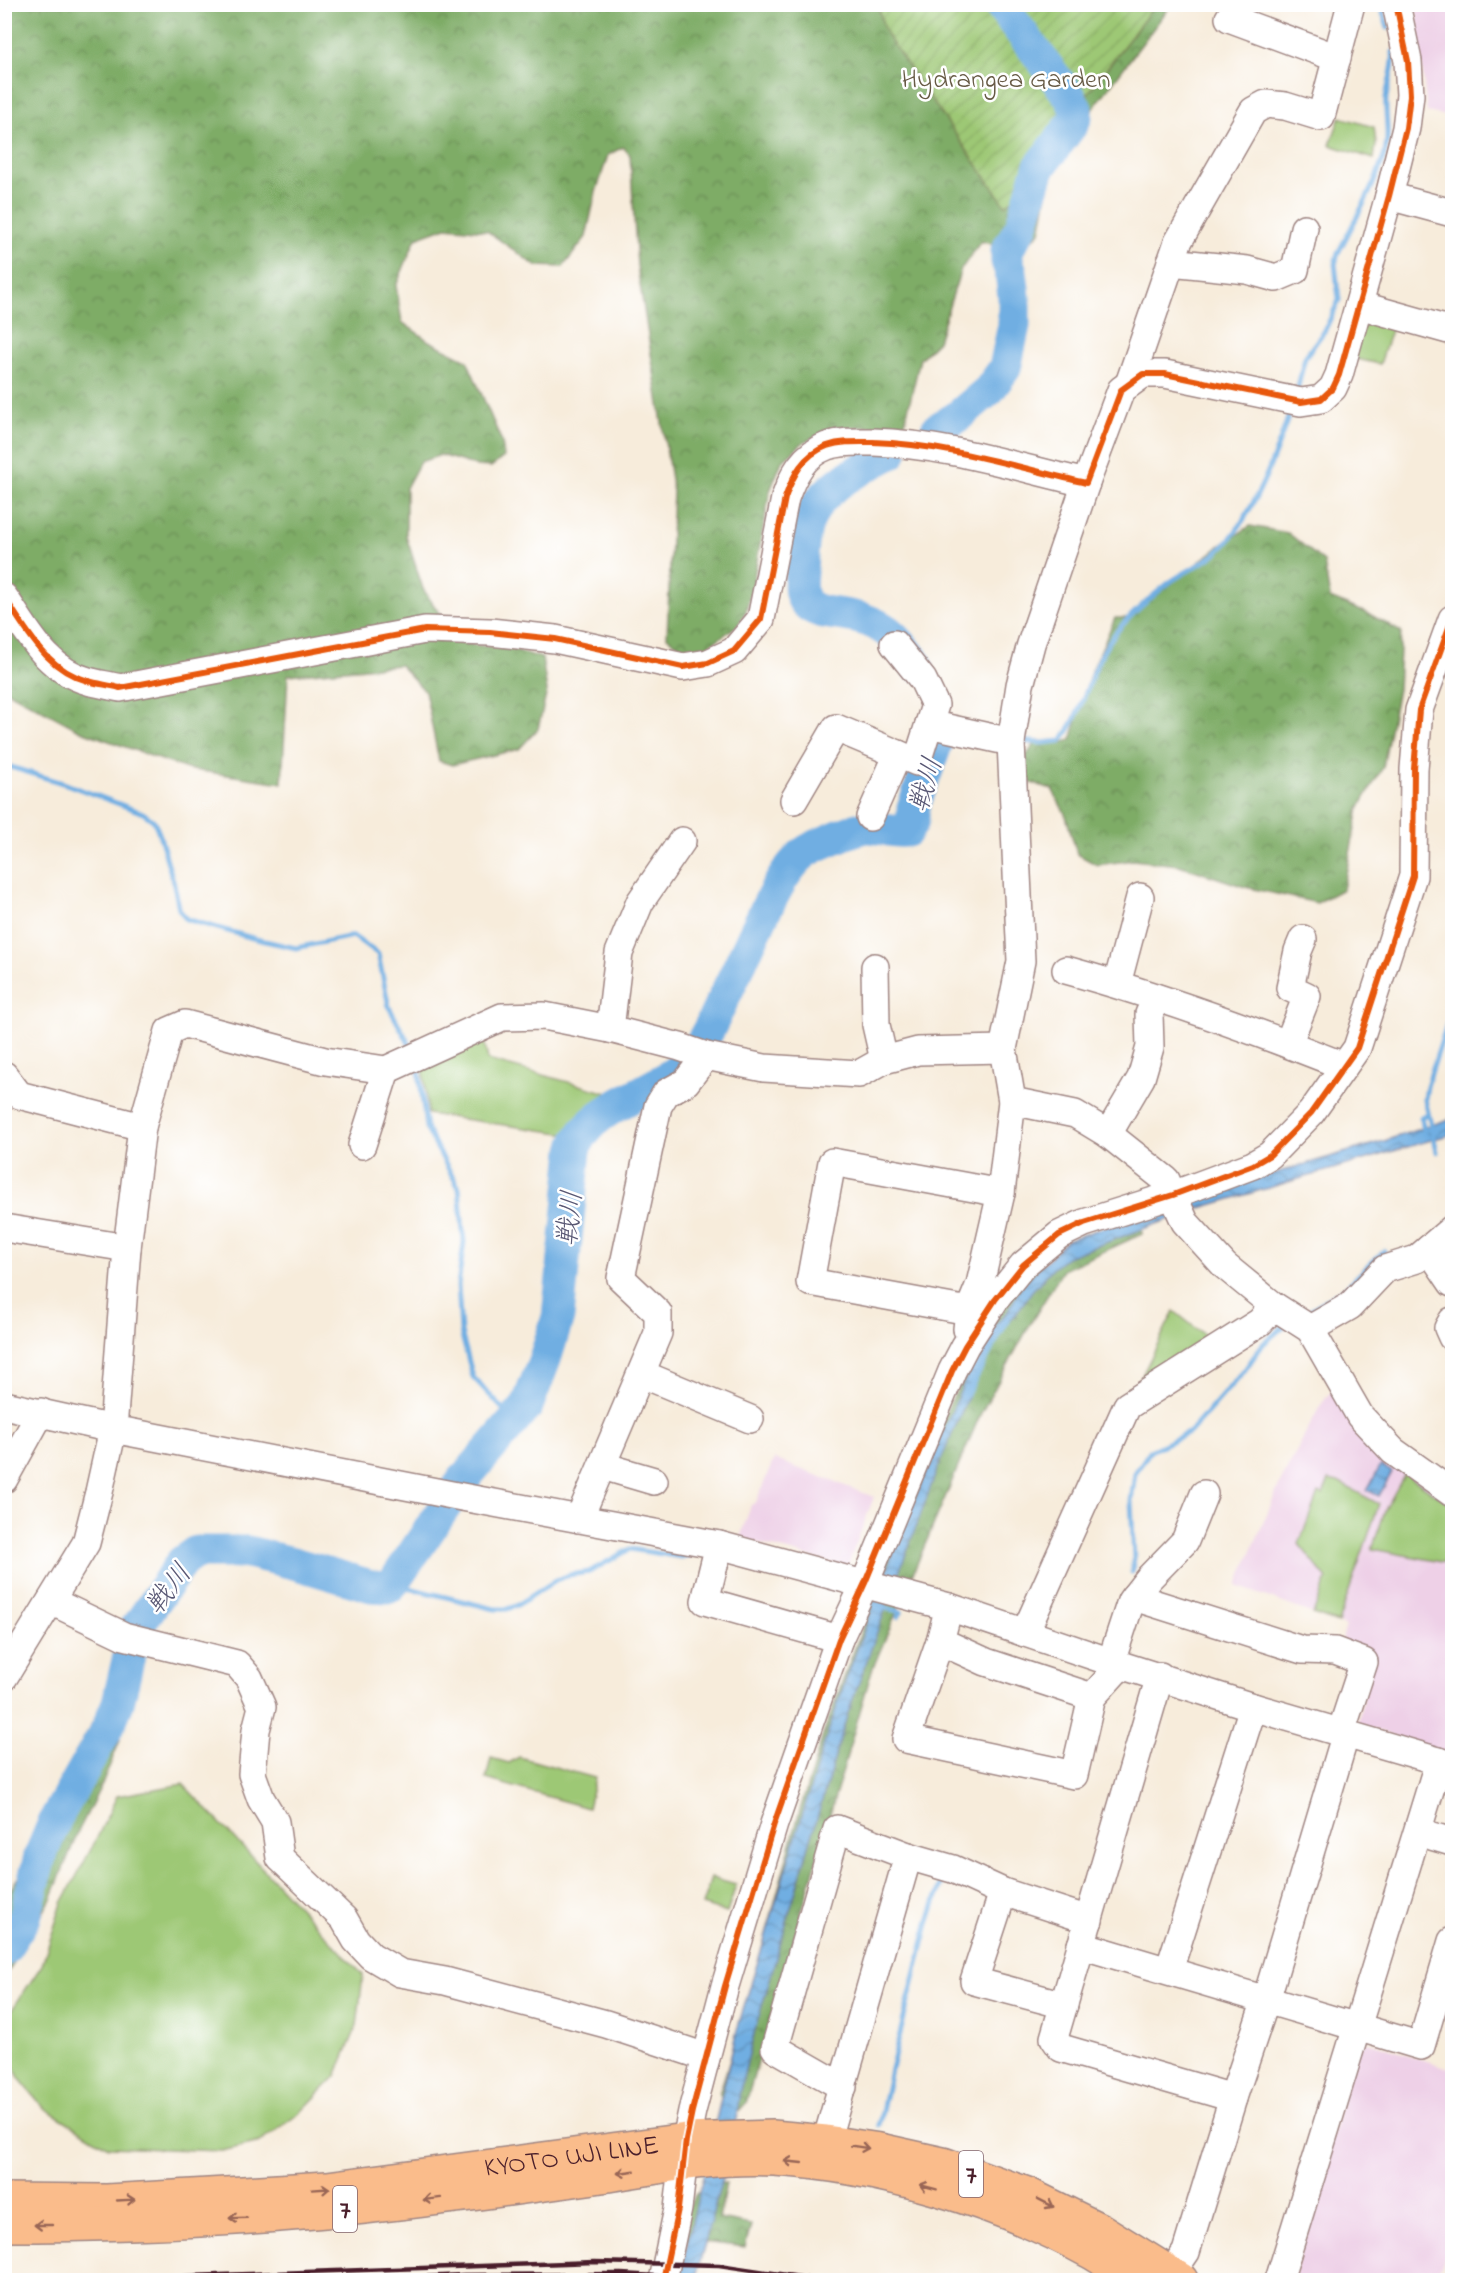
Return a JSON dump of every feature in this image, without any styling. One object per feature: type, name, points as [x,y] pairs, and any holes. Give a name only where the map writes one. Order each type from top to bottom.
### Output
[{"type":"main road","name":"KYOTO UJI LINE","points":[[4,2200],[107,2201],[327,2188],[692,2151],[736,2149],[773,2137],[880,2150],[943,2164],[1027,2194],[1102,2231],[1176,2277]]},
{"type":"main road","name":"KYOTO UJI LINE","points":[[736,2149],[773,2159],[826,2165],[895,2179],[967,2198],[1029,2221],[1060,2236],[1092,2252],[1132,2280]]},
{"type":"main road","name":"KYOTO UJI LINE","points":[[4,2225],[256,2218],[491,2192],[692,2151]]},
{"type":"street","points":[[1240,4],[1230,18],[1337,58]]},
{"type":"street","points":[[1130,381],[1178,242],[1253,111],[1266,104],[1285,106],[1321,117],[1351,4]]},
{"type":"street","points":[[965,1346],[969,1311],[980,1284],[1001,1193],[1012,1101],[1003,1049],[1021,961],[1011,742],[1020,685],[1031,644],[1120,390],[1130,381],[1143,374],[1165,374],[1291,400],[1321,399],[1333,388],[1339,375],[1359,304],[1406,128],[1410,95],[1408,62],[1396,4]]},
{"type":"street","points":[[1389,196],[1452,213]]},
{"type":"street","points":[[1171,262],[1247,270],[1276,278],[1295,270],[1304,228]]},
{"type":"street","points":[[1359,304],[1452,331]]},
{"type":"street","points":[[4,597],[42,653],[56,667],[86,681],[120,688],[425,630],[490,632],[555,639],[683,667],[708,663],[734,651],[761,618],[785,498],[802,463],[827,447],[859,442],[933,448],[1086,483]]},
{"type":"street","points":[[663,2280],[692,2151],[706,2056],[774,1824],[839,1639],[869,1584],[946,1384],[965,1346],[995,1300],[1023,1265],[1059,1235],[1084,1223],[1173,1195],[1253,1166],[1270,1155],[1311,1113],[1357,1048],[1413,876],[1414,769],[1419,710],[1452,619]]},
{"type":"street","points":[[794,800],[836,728],[917,762],[937,726],[935,705],[923,680],[894,644]]},
{"type":"street","points":[[937,726],[1011,742]]},
{"type":"street","points":[[870,817],[898,754]]},
{"type":"street","points":[[610,1029],[619,953],[640,902],[682,842]]},
{"type":"street","points":[[1118,984],[1140,897]]},
{"type":"street","points":[[1288,1044],[1306,996],[1290,988],[1296,946]]},
{"type":"street","points":[[875,968],[876,1025],[885,1060]]},
{"type":"street","points":[[1066,970],[1118,984],[1344,1066]]},
{"type":"street","points":[[1108,1134],[1141,1078],[1150,1047],[1149,1014],[1157,998]]},
{"type":"street","points":[[4,1677],[86,1543],[113,1429],[127,1248],[142,1127],[169,1031],[185,1024],[325,1061],[406,1061],[502,1017],[544,1016],[610,1029],[697,1053],[764,1068],[859,1074],[885,1060],[918,1050],[1003,1049]]},
{"type":"street","points":[[579,1519],[658,1333],[658,1313],[621,1278],[658,1106],[666,1093],[686,1082],[697,1053]]},
{"type":"street","points":[[362,1145],[406,1061]]},
{"type":"street","points":[[4,1076],[19,1095],[142,1127]]},
{"type":"street","points":[[1012,1101],[1075,1114],[1108,1134],[1166,1180],[1185,1222],[1225,1266],[1274,1306],[1310,1329],[1360,1416],[1393,1451],[1449,1482]]},
{"type":"street","points":[[969,1311],[810,1282],[832,1162],[1001,1193]]},
{"type":"street","points":[[4,1228],[127,1248]]},
{"type":"street","points":[[1310,1329],[1350,1306],[1385,1269],[1417,1259],[1452,1229]]},
{"type":"street","points":[[1429,1249],[1452,1283]]},
{"type":"street","points":[[1025,1633],[1127,1406],[1260,1322],[1274,1306]]},
{"type":"street","points":[[1452,1321],[1448,1328],[1452,1337]]},
{"type":"street","points":[[642,1374],[750,1419]]},
{"type":"street","points":[[4,1405],[113,1429],[579,1519],[717,1552],[869,1584],[950,1607],[1116,1664],[1253,1707],[1446,1763],[1418,1832],[1279,2280]]},
{"type":"street","points":[[4,1479],[41,1412]]},
{"type":"street","points":[[603,1466],[654,1481]]},
{"type":"street","points":[[950,1607],[906,1739],[1074,1775],[1092,1697],[1116,1664],[1134,1597],[1185,1541],[1204,1494]]},
{"type":"street","points":[[717,1552],[705,1601],[839,1639]]},
{"type":"street","points":[[1134,1597],[1302,1650],[1335,1651],[1364,1662],[1266,2000],[1176,2277]]},
{"type":"street","points":[[51,1601],[131,1638],[237,1664],[249,1678],[262,1707],[256,1730],[252,1774],[261,1799],[275,1822],[280,1858],[344,1919],[356,1940],[371,1956],[400,1973],[445,1982],[606,2024],[706,2056]]},
{"type":"street","points":[[940,1641],[986,1662],[1092,1697]]},
{"type":"street","points":[[1160,1677],[1054,2038],[1061,2048],[1233,2098]]},
{"type":"street","points":[[1169,1970],[1253,1707]]},
{"type":"street","points":[[843,2087],[775,2048],[837,1829],[908,1856],[953,1869],[1085,1933],[1169,1970],[1421,2046],[1452,1941]]},
{"type":"street","points":[[1418,1832],[1452,1842]]},
{"type":"street","points":[[826,2142],[908,1856]]},
{"type":"street","points":[[1003,1892],[974,1981],[1064,2005]]},
{"type":"shaded area","points":[[1416,5],[1452,5],[1452,117],[1427,112]]},
{"type":"shaded area","points":[[1336,1385],[1452,1505],[1452,1756],[1358,1724],[1370,1659],[1339,1649],[1346,1626],[1237,1586],[1279,1485],[1320,1406]]},
{"type":"shaded area","points":[[774,1459],[874,1497],[847,1567],[740,1538],[751,1505],[756,1502]]},
{"type":"shaded area","points":[[1368,2042],[1452,2069],[1452,2239],[1435,2280],[1293,2280],[1357,2047]]},
{"type":"green space","name":"Hydrangea Garden","points":[[878,4],[1155,5],[1034,164],[1022,192],[1005,205],[888,37]]},
{"type":"green space","points":[[4,5],[878,5],[884,29],[1027,186],[1034,164],[1155,5],[1171,5],[1053,162],[1040,232],[1019,252],[981,241],[961,269],[938,341],[920,359],[904,427],[835,427],[804,442],[782,461],[770,491],[746,611],[738,625],[705,648],[686,651],[667,637],[673,492],[637,266],[630,155],[623,147],[608,155],[596,192],[586,237],[563,267],[536,266],[487,231],[446,227],[416,238],[396,286],[402,322],[429,341],[467,360],[502,442],[504,457],[491,467],[477,466],[441,455],[420,462],[406,488],[406,536],[423,589],[459,643],[515,650],[542,658],[547,691],[538,729],[519,749],[452,765],[439,761],[425,691],[400,665],[288,675],[282,783],[187,769],[81,731],[5,690]]},
{"type":"green space","points":[[1340,117],[1374,127],[1376,144],[1374,159],[1330,145]]},
{"type":"green space","points":[[1366,319],[1394,321],[1380,364],[1352,358]]},
{"type":"green space","points":[[1250,526],[1288,533],[1324,562],[1330,598],[1371,615],[1401,632],[1398,689],[1383,767],[1359,808],[1343,889],[1317,903],[1245,887],[1179,865],[1133,860],[1097,865],[1077,854],[1066,816],[1052,789],[1028,782],[1026,756],[1037,741],[1059,743],[1071,740],[1090,675],[1115,618],[1127,618],[1218,547]]},
{"type":"green space","points":[[482,1030],[488,1060],[605,1092],[610,1106],[574,1135],[428,1114],[422,1057]]},
{"type":"green space","points":[[1141,1214],[1142,1234],[1063,1270],[980,1415],[872,1670],[746,2103],[737,2113],[722,2100],[719,2094],[741,2026],[800,1810],[823,1735],[901,1521],[948,1407],[988,1330],[1029,1270]]},
{"type":"green space","points":[[1174,1311],[1212,1341],[1135,1390]]},
{"type":"green space","points":[[1405,1474],[1452,1505],[1452,1564],[1372,1549],[1386,1508]]},
{"type":"green space","points":[[1329,1480],[1338,1482],[1379,1504],[1338,1623],[1313,1614],[1327,1579],[1299,1544],[1318,1493],[1323,1495]]},
{"type":"green space","points":[[110,1711],[120,1740],[104,1780],[78,1832],[51,1899],[5,1978],[5,1898],[21,1873],[51,1797],[67,1768],[94,1720]]},
{"type":"green space","points":[[519,1757],[595,1778],[588,1808],[486,1779],[491,1758],[509,1763]]},
{"type":"green space","points":[[183,1784],[363,1975],[357,2026],[336,2076],[301,2112],[260,2142],[222,2151],[108,2147],[44,2108],[19,2078],[5,2047],[5,2020],[42,1965],[62,1903],[117,1796]]},
{"type":"green space","points":[[711,1878],[736,1885],[727,1913],[702,1905]]},
{"type":"green space","points":[[726,2183],[719,2219],[751,2225],[745,2247],[687,2240],[682,2230],[694,2196],[706,2187]]},
{"type":"water","points":[[1452,1118],[1452,1134],[1197,1209],[1067,1257],[1052,1269],[1032,1291],[1016,1314],[998,1333],[981,1365],[937,1470],[847,1716],[755,2030],[726,2164],[695,2280],[677,2280],[737,2030],[823,1747],[899,1537],[970,1368],[990,1331],[1008,1311],[1022,1285],[1067,1240],[1187,1199],[1384,1141]]},
{"type":"water","points":[[1381,1465],[1392,1472],[1379,1496],[1367,1490]]},
{"type":"waterway","points":[[937,429],[956,418],[989,390],[1005,368],[1014,325],[1014,297],[1007,250],[1021,227],[1039,168],[1076,116],[1076,109],[1070,97],[1000,4]]},
{"type":"waterway","points":[[1380,4],[1388,28]]},
{"type":"waterway","points":[[1296,395],[1305,357],[1325,330],[1339,300],[1335,264],[1338,253],[1367,196],[1385,151],[1386,98],[1393,52]]},
{"type":"waterway","points":[[1020,741],[1042,743],[1061,741],[1076,716],[1097,664],[1116,632],[1170,582],[1204,562],[1223,547],[1255,500],[1291,409]]},
{"type":"waterway","name":"戦川","points":[[891,453],[843,480],[822,499],[814,510],[803,540],[800,590],[805,603],[813,608],[857,617],[878,625],[902,645],[917,665]]},
{"type":"waterway","name":"戦川","points":[[4,1950],[25,1917],[40,1856],[56,1818],[107,1729],[118,1703],[135,1630],[182,1562],[196,1552],[248,1552],[371,1586],[389,1587],[394,1582],[463,1480],[527,1406],[558,1317],[575,1150],[582,1135],[593,1122],[608,1111],[659,1083],[674,1073],[693,1055],[703,1040],[776,889],[786,873],[804,853],[861,828],[907,831],[913,821],[913,808],[941,731]]},
{"type":"waterway","points":[[4,765],[66,784],[143,813],[154,821],[174,884],[179,909],[186,919],[296,948],[353,936],[378,954],[389,1007],[412,1049]]},
{"type":"waterway","points":[[1437,1152],[1425,1099],[1427,1086],[1452,1009]]},
{"type":"waterway","points":[[418,1063],[426,1128],[459,1188],[464,1242],[458,1285],[461,1332],[473,1377],[515,1422]]},
{"type":"waterway","points":[[1425,1134],[1421,1117],[1428,1114]]},
{"type":"waterway","points":[[1305,1313],[1342,1291],[1384,1251]]},
{"type":"waterway","points":[[967,1394],[1007,1321]]},
{"type":"waterway","points":[[1132,1572],[1134,1558],[1131,1501],[1135,1473],[1150,1451],[1190,1432],[1244,1371],[1263,1344],[1286,1324]]},
{"type":"waterway","points":[[394,1582],[495,1609],[507,1609],[516,1606],[556,1580],[589,1572],[630,1549],[681,1557],[698,1552]]},
{"type":"waterway","points":[[873,1604],[901,1612],[898,1617]]},
{"type":"waterway","points":[[879,2125],[928,1924],[944,1875]]},
{"type":"railway","points":[[73,2280],[595,2262],[719,2265],[820,2280]]},
{"type":"railway","points":[[353,2280],[464,2275],[621,2274],[726,2280]]},
{"type":"cycle path","points":[[4,597],[39,647],[60,668],[88,681],[120,688],[425,630],[490,632],[555,639],[683,667],[708,663],[734,651],[761,619],[788,490],[805,460],[827,446],[873,442],[927,447],[980,457],[1086,483],[1121,390],[1143,374],[1165,374],[1301,402],[1321,399],[1333,388],[1339,375],[1406,128],[1410,95],[1408,61],[1396,4]]},
{"type":"cycle path","points":[[663,2280],[678,2209],[686,2140],[692,2111],[725,1986],[774,1824],[839,1639],[865,1583],[952,1371],[965,1346],[995,1300],[1023,1265],[1059,1235],[1084,1223],[1173,1195],[1253,1165],[1270,1155],[1311,1113],[1357,1048],[1413,876],[1414,769],[1419,710],[1452,619]]}]
